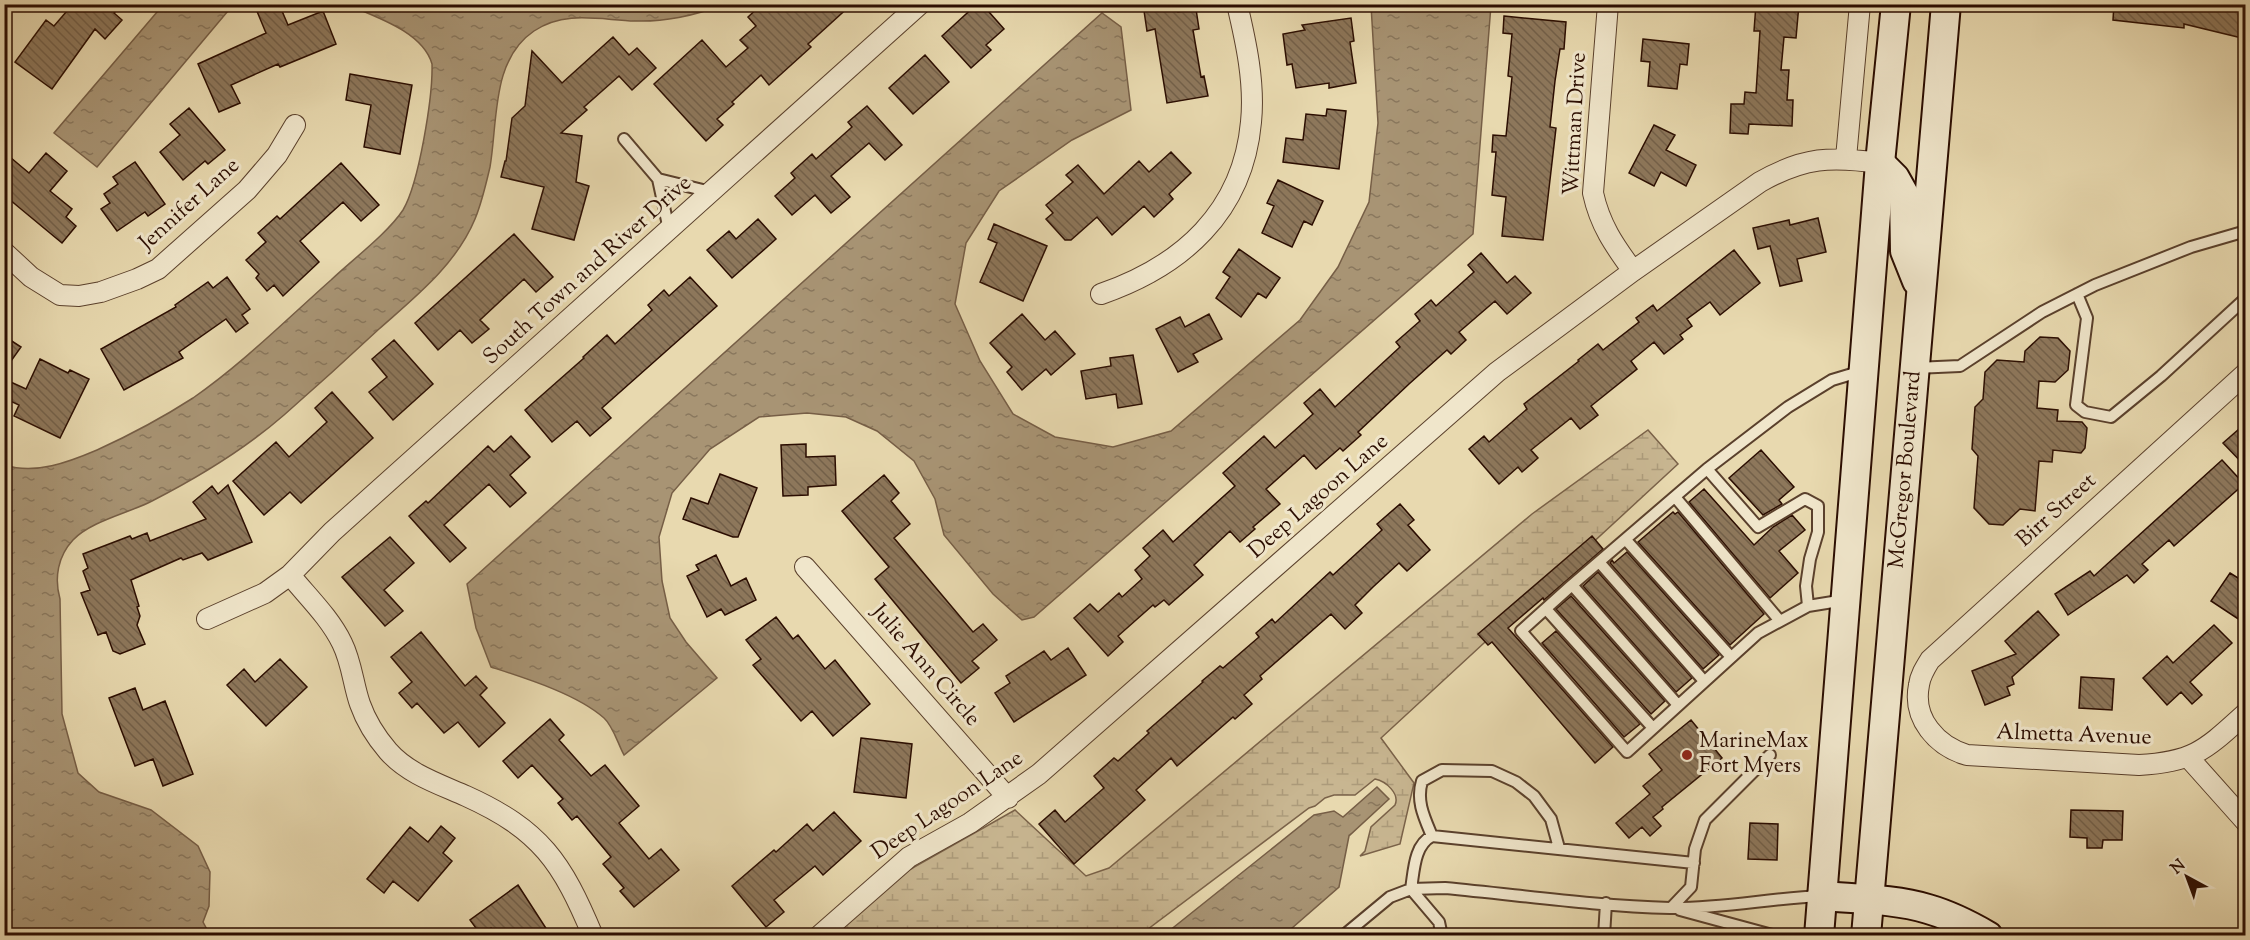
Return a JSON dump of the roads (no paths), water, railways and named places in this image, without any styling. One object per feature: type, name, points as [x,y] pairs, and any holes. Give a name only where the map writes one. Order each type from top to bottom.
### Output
[{"type":"main road","points":[[1819,936],[1880,162],[1896,4]]},
{"type":"main road","name":"McGregor Boulevard","points":[[1866,936],[1946,4]]},
{"type":"main road","points":[[1880,162],[1895,178],[1904,194],[1905,251],[1921,291]]},
{"type":"main road","points":[[1822,896],[1927,908],[1964,923],[1988,936]]},
{"type":"street","name":"South Town and River Drive","points":[[290,575],[332,532],[920,4]]},
{"type":"street","points":[[1101,294],[1140,279],[1173,260],[1188,248],[1218,214],[1236,180],[1249,140],[1252,103],[1246,46],[1237,4]]},
{"type":"street","name":"Wittman Drive","points":[[1608,4],[1593,193],[1605,231],[1633,271]]},
{"type":"street","points":[[1846,158],[1860,4]]},
{"type":"street","name":"Jennifer Lane","points":[[4,252],[31,277],[60,295],[79,296],[101,292],[137,279],[158,269],[247,189],[277,155],[295,125]]},
{"type":"street","name":"Deep Lagoon Lane","points":[[819,936],[909,857],[970,823],[1039,774],[1497,372],[1633,271],[1760,182],[1780,171],[1822,159],[1846,158],[1880,162]]},
{"type":"street","name":"Birr Street","points":[[1918,696],[1921,676],[1930,660],[2246,373]]},
{"type":"street","name":"Julie Ann Circle","points":[[805,567],[1008,798]]},
{"type":"street","points":[[207,619],[265,593],[290,575],[333,626],[350,662],[360,703],[378,739],[404,765],[421,776],[499,813],[521,826],[539,842],[563,874],[593,936]]},
{"type":"street","name":"Almetta Avenue","points":[[1918,696],[1923,722],[1951,750],[1967,755],[2139,765],[2163,764],[2188,757],[2211,746],[2246,713]]},
{"type":"street","points":[[2188,757],[2246,822]]},
{"type":"lane","points":[[624,139],[658,179],[669,231]]},
{"type":"lane","points":[[658,179],[712,192]]},
{"type":"lane","points":[[1914,368],[1960,366],[2042,312],[2096,285],[2191,248],[2246,231]]},
{"type":"lane","points":[[2078,294],[2087,318],[2076,405],[2085,412],[2111,417],[2161,376],[2246,298]]},
{"type":"lane","points":[[1846,600],[1808,606],[1758,633],[1627,752],[1521,631],[1707,469],[1788,407],[1832,380],[1865,370]]},
{"type":"lane","points":[[1707,469],[1758,527],[1806,499],[1818,506],[1818,532],[1810,559],[1806,586],[1808,606]]},
{"type":"lane","points":[[1675,497],[1780,621]]},
{"type":"lane","points":[[1626,540],[1731,657]]},
{"type":"lane","points":[[1599,562],[1704,681]]},
{"type":"lane","points":[[1572,585],[1678,705]]},
{"type":"lane","points":[[1546,609],[1653,728]]},
{"type":"lane","points":[[1671,908],[1691,887],[1695,849],[1705,820],[1770,755]]},
{"type":"lane","points":[[1432,836],[1423,816],[1419,793],[1422,781],[1442,770],[1492,771],[1516,782],[1534,796],[1551,819],[1559,849]]},
{"type":"lane","points":[[1411,889],[1418,851],[1424,839],[1432,836],[1694,863]]},
{"type":"lane","points":[[1343,936],[1390,897],[1411,889],[1445,888],[1671,908],[1822,896]]},
{"type":"lane","points":[[1411,889],[1439,922],[1442,936]]},
{"type":"lane","points":[[1604,936],[1606,903]]},
{"type":"lane","points":[[1671,908],[1776,936]]},
{"type":"water","points":[[163,5],[233,5],[97,167],[54,133]]},
{"type":"water","points":[[348,5],[721,5],[690,15],[657,20],[570,18],[558,20],[534,31],[520,43],[503,75],[496,111],[490,167],[482,200],[467,236],[446,266],[332,372],[254,439],[221,462],[170,492],[81,533],[68,546],[61,560],[57,583],[60,599],[62,714],[78,773],[99,792],[151,810],[198,846],[210,872],[209,906],[203,922],[210,935],[5,935],[5,465],[16,468],[40,468],[75,459],[122,438],[193,398],[246,356],[369,246],[403,210],[419,160],[427,117],[432,64],[427,53],[409,34]]},
{"type":"water","points":[[1371,5],[1491,5],[1473,234],[1034,617],[1022,620],[993,594],[944,535],[935,499],[914,461],[877,431],[846,417],[807,413],[759,417],[710,449],[672,493],[659,537],[662,581],[670,618],[686,642],[717,678],[624,755],[610,726],[593,709],[565,694],[491,667],[476,628],[467,584],[1102,13],[1121,27],[1131,110],[1072,140],[999,191],[966,243],[955,304],[980,361],[1013,414],[1055,437],[1113,447],[1171,431],[1300,320],[1338,267],[1369,202],[1378,123]]},
{"type":"water","points":[[1377,787],[1389,799],[1349,836],[1339,887],[1284,935],[1164,935],[1314,815],[1334,811],[1343,817]]},
{"type":"place","name":"MarineMax Fort Myers","points":[[1687,755]]}]
